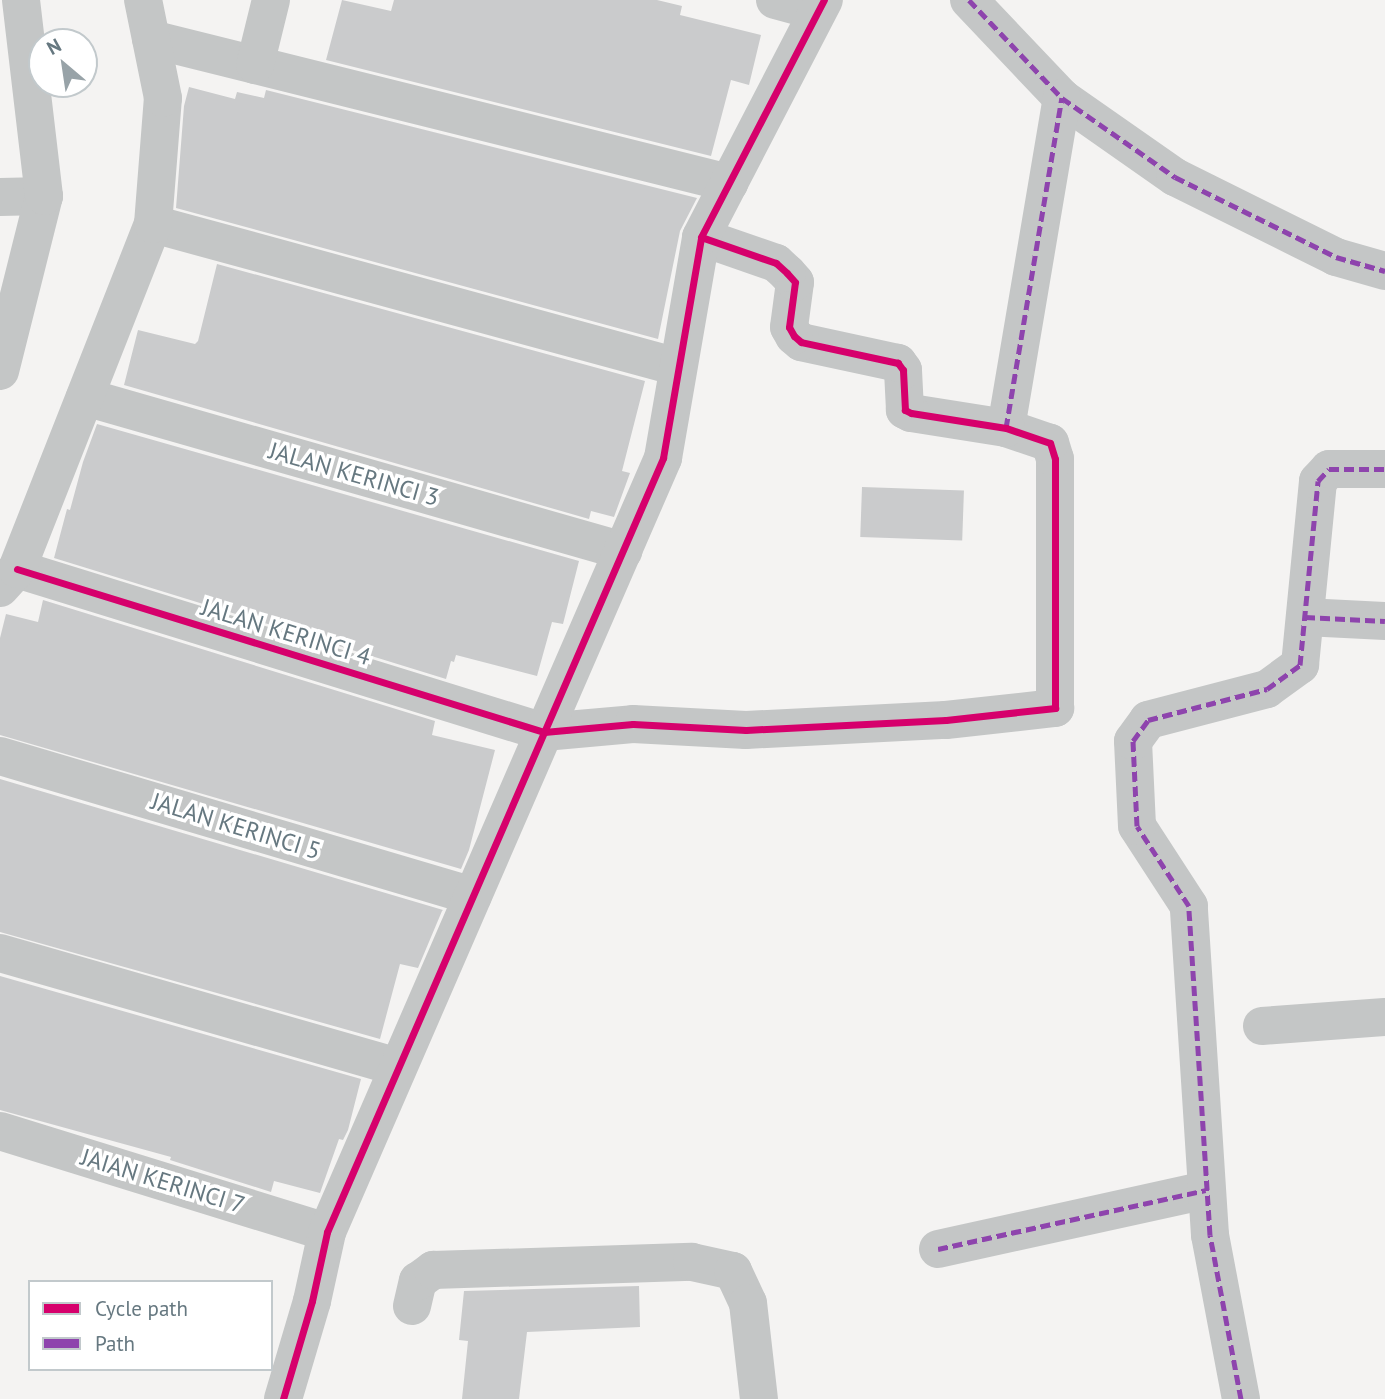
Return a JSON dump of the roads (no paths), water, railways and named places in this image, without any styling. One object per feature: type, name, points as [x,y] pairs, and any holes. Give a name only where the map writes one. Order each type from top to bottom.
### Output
[{"type":"street","points":[[0,371],[44,196],[20,0]]},
{"type":"street","points":[[8,579],[85,397],[153,224],[163,98],[143,0]]},
{"type":"street","points":[[256,65],[271,0]]},
{"type":"street","points":[[283,1399],[312,1301],[327,1232],[663,458],[701,237],[820,6],[775,0]]},
{"type":"street","points":[[969,0],[1062,98],[1175,177],[1336,257],[1385,271]]},
{"type":"street","points":[[152,39],[729,183]]},
{"type":"street","points":[[1006,428],[1062,98]]},
{"type":"street","points":[[0,197],[44,196]]},
{"type":"street","points":[[153,224],[678,367]]},
{"type":"street","points":[[544,732],[633,724],[746,730],[947,720],[1055,708],[1054,453],[1047,439],[1006,428],[905,410],[903,370],[898,363],[801,342],[789,327],[795,282],[788,272],[776,263],[701,237]]},
{"type":"street","name":"JALAN KERINCI 3","points":[[85,397],[623,551]]},
{"type":"street","points":[[1241,1399],[1210,1235],[1188,906],[1137,826],[1133,741],[1148,720],[1267,689],[1285,679],[1300,665],[1317,487],[1321,476],[1329,468],[1385,469]]},
{"type":"street","name":"JALAN KERINCI 4","points":[[8,579],[544,732]]},
{"type":"street","points":[[1305,617],[1385,621]]},
{"type":"street","name":"JALAN KERINCI 5","points":[[0,756],[472,896]]},
{"type":"street","points":[[0,953],[398,1067]]},
{"type":"street","points":[[1262,1026],[1385,1017]]},
{"type":"street","name":"JAIAN KERINCI 7","points":[[0,1130],[327,1232]]},
{"type":"street","points":[[938,1250],[1206,1190]]},
{"type":"street","points":[[412,1306],[418,1281],[433,1270],[692,1262],[733,1271],[748,1303],[759,1399]]}]
